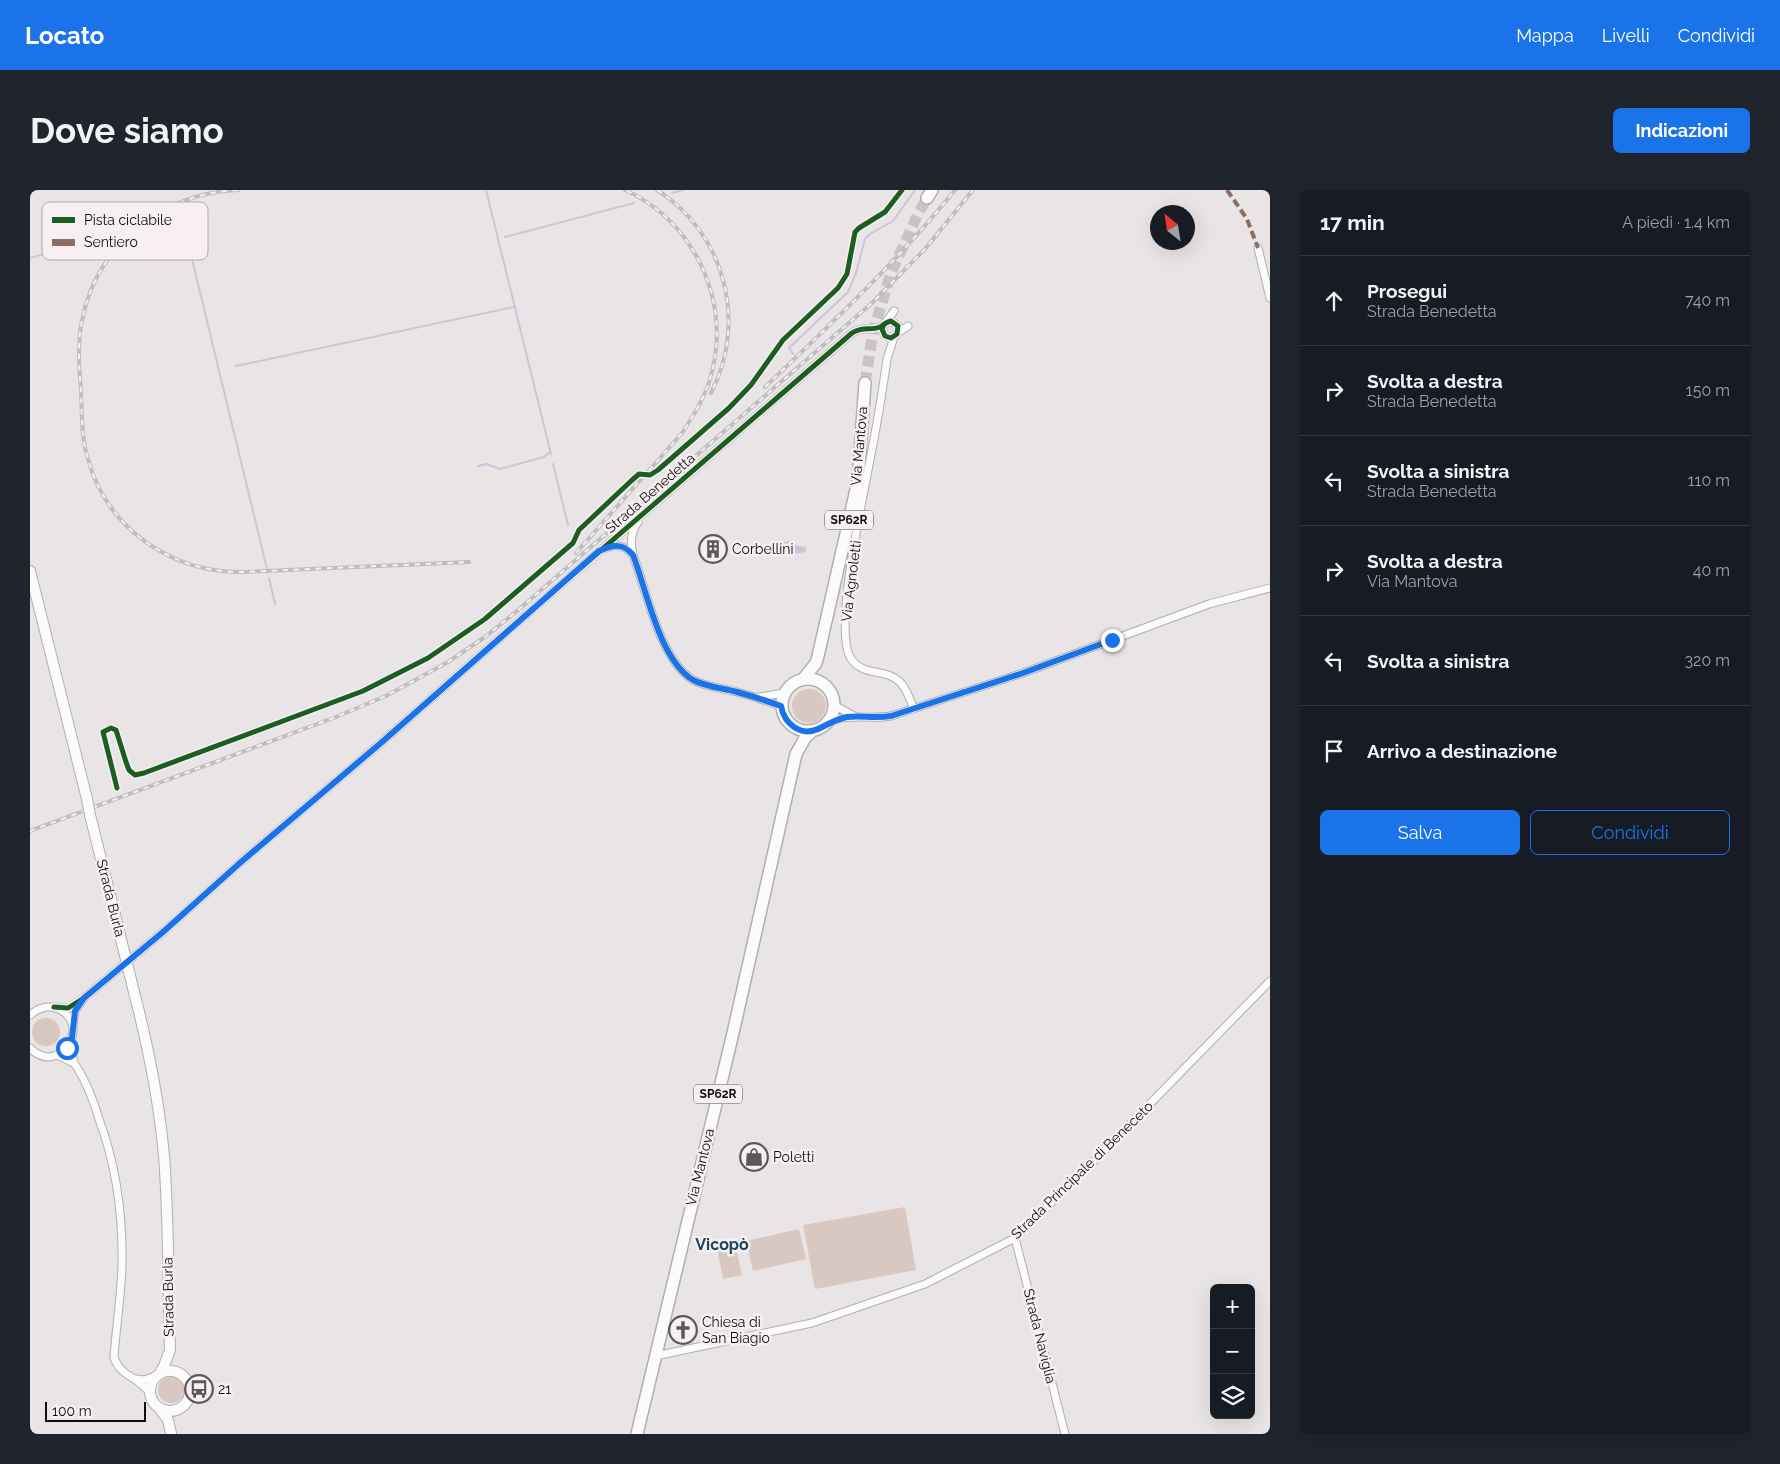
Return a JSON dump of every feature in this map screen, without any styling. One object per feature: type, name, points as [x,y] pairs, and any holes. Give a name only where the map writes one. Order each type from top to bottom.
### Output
[{"type":"main road","name":"Via Mantova","points":[[784,693],[791,684],[804,678],[816,663],[818,656],[858,481],[865,383]]},
{"type":"main road","name":"Strada Burla","points":[[30,571],[153,1074],[163,1147],[170,1350],[179,1372],[188,1380],[191,1392],[186,1403],[176,1410],[171,1433]]},
{"type":"main road","name":"Via Mantova","points":[[818,656],[818,665],[824,683],[831,692],[834,705]]},
{"type":"main road","points":[[804,678],[813,678],[824,683]]},
{"type":"main road","points":[[781,706],[784,693]]},
{"type":"main road","points":[[825,724],[830,719],[834,705]]},
{"type":"main road","name":"Via Mantova","points":[[637,1434],[733,1033],[796,754],[796,740],[791,725],[782,713],[781,706]]},
{"type":"main road","name":"Via Mantova","points":[[796,754],[805,738],[812,731],[825,724]]},
{"type":"main road","points":[[791,725],[797,729],[812,731]]},
{"type":"main road","name":"Strada Burla","points":[[170,1350],[164,1366],[150,1386],[150,1392],[154,1404],[168,1420],[171,1433]]},
{"type":"main road","points":[[158,1375],[173,1370],[179,1372]]},
{"type":"main road","points":[[159,1408],[170,1411],[176,1410]]},
{"type":"street","points":[[1258,248],[1270,298]]},
{"type":"street","points":[[876,328],[884,335],[892,327]]},
{"type":"street","name":"Strada Benedetta","points":[[30,1015],[42,1008],[68,1008],[84,998],[163,932],[241,862],[852,333],[864,328],[892,327]]},
{"type":"street","name":"Via Agnoletti","points":[[887,359],[888,345],[882,329],[892,327],[887,359],[850,569],[844,628],[850,657],[854,662],[871,672],[889,675],[899,681],[905,689],[914,709]]},
{"type":"street","name":"Strada Benedetta","points":[[644,514],[634,528],[631,546],[664,643],[673,660],[682,671],[694,680],[781,706]]},
{"type":"street","name":"Strada Benedetta","points":[[621,546],[621,537],[628,527]]},
{"type":"street","name":"Strada Benedetta","points":[[621,546],[632,537]]},
{"type":"street","name":"Strada Benedetta","points":[[599,551],[611,546],[621,546],[628,549],[633,555]]},
{"type":"street","points":[[825,724],[854,716],[876,718],[914,709],[1023,673],[1209,604],[1270,588]]},
{"type":"street","name":"Strada Benedetta","points":[[758,698],[784,693]]},
{"type":"street","points":[[834,705],[854,716]]},
{"type":"street","name":"Strada Principale di Beneceto","points":[[655,1356],[812,1324],[925,1284],[1015,1238],[1092,1163],[1270,981]]},
{"type":"street","name":"Strada Benedetta","points":[[84,998],[75,1011],[70,1043],[74,1063],[81,1073],[93,1101],[108,1144],[116,1180],[122,1265],[114,1358],[122,1371],[150,1392]]},
{"type":"street","points":[[54,1007],[66,1014],[72,1026]]},
{"type":"street","points":[[30,1056],[57,1055],[63,1052],[70,1043]]},
{"type":"street","points":[[30,1048],[39,1055]]},
{"type":"street","points":[[57,1055],[74,1063]]},
{"type":"street","name":"Strada Naviglia","points":[[1015,1238],[1065,1434]]},
{"type":"street","points":[[135,1379],[144,1380],[158,1375]]},
{"type":"shaded area","points":[[789,541],[794,545],[806,547],[806,552],[793,554],[785,552],[783,542]]},
{"type":"shaded area","points":[[809,689],[816,690],[821,694],[825,699],[825,713],[821,718],[816,722],[809,723],[802,722],[797,718],[793,713],[792,706],[793,699],[797,694],[802,690]]},
{"type":"shaded area","points":[[46,1018],[56,1022],[60,1032],[56,1042],[46,1046],[36,1042],[32,1032],[36,1022]]},
{"type":"shaded area","points":[[905,1207],[916,1270],[815,1289],[803,1225]]},
{"type":"shaded area","points":[[799,1229],[806,1259],[753,1271],[746,1241]]},
{"type":"shaded area","points":[[734,1239],[742,1275],[723,1279],[716,1243]]},
{"type":"shaded area","points":[[171,1377],[180,1381],[184,1390],[180,1399],[171,1403],[162,1399],[158,1390],[162,1381]]},
{"type":"waterway","points":[[486,190],[551,454]]},
{"type":"waterway","points":[[672,193],[683,190]]},
{"type":"waterway","points":[[793,354],[789,348],[848,292],[856,273],[865,239],[870,234],[893,221],[915,190]]},
{"type":"waterway","points":[[505,237],[634,203]]},
{"type":"waterway","points":[[30,258],[42,255]]},
{"type":"waterway","points":[[192,260],[267,569]]},
{"type":"waterway","points":[[236,366],[514,307]]},
{"type":"waterway","points":[[478,466],[486,464],[500,469],[544,457],[549,453]]},
{"type":"waterway","points":[[553,464],[568,525]]},
{"type":"waterway","points":[[269,578],[275,604]]},
{"type":"tunnel","points":[[865,383],[873,332],[891,273],[927,198]]},
{"type":"railway","points":[[183,202],[211,193],[238,190]]},
{"type":"railway","points":[[576,553],[682,433],[705,393],[716,351],[716,323],[712,295],[703,269],[689,244],[671,223],[650,204],[625,190]]},
{"type":"railway","points":[[657,190],[680,208],[699,230],[714,254],[723,281],[728,309],[728,337],[722,366],[711,393]]},
{"type":"railway","points":[[765,387],[887,267],[955,190]]},
{"type":"railway","points":[[30,831],[336,717],[386,696],[448,662],[485,637],[872,303],[925,249],[973,190]]},
{"type":"railway","points":[[109,260],[91,290],[81,325],[79,363],[83,434],[88,459],[97,484],[110,506],[127,526],[146,542],[168,555],[192,565],[217,570],[243,572],[469,562]]},
{"type":"marked path","points":[[1227,190],[1247,219],[1258,248]]},
{"type":"cycle path","points":[[117,788],[103,732],[111,728],[116,730],[129,770],[135,775],[144,773],[363,691],[428,658],[485,619],[573,543],[579,530],[639,474],[650,475],[658,470],[729,408],[751,385],[783,340],[838,288],[847,274],[855,232],[885,212],[902,190]]},
{"type":"cycle path","points":[[54,1007],[68,1008],[84,998],[163,932],[241,862],[382,742],[852,333],[880,327],[884,324],[891,321],[898,326],[897,334],[891,338],[885,336],[882,329],[884,324]]},
{"type":"place","name":"Corbellini","points":[[713,549]]},
{"type":"place","name":"Poletti","points":[[754,1157]]},
{"type":"place","name":"Chiesa di San Biagio","points":[[683,1330]]},
{"type":"place","name":"21","points":[[199,1389]]},
{"type":"district","name":"Vicopò","points":[[722,1244]]},
{"type":"route","points":[[67,1048],[72,1038],[75,1011],[84,998],[98,988],[241,862],[382,742],[599,551],[611,546],[621,546],[628,549],[633,555],[664,643],[673,660],[682,671],[694,680],[705,684],[781,706],[786,720],[797,729],[805,731],[812,731],[831,721],[854,716],[876,718],[891,716],[1023,673],[1112,640]]}]
